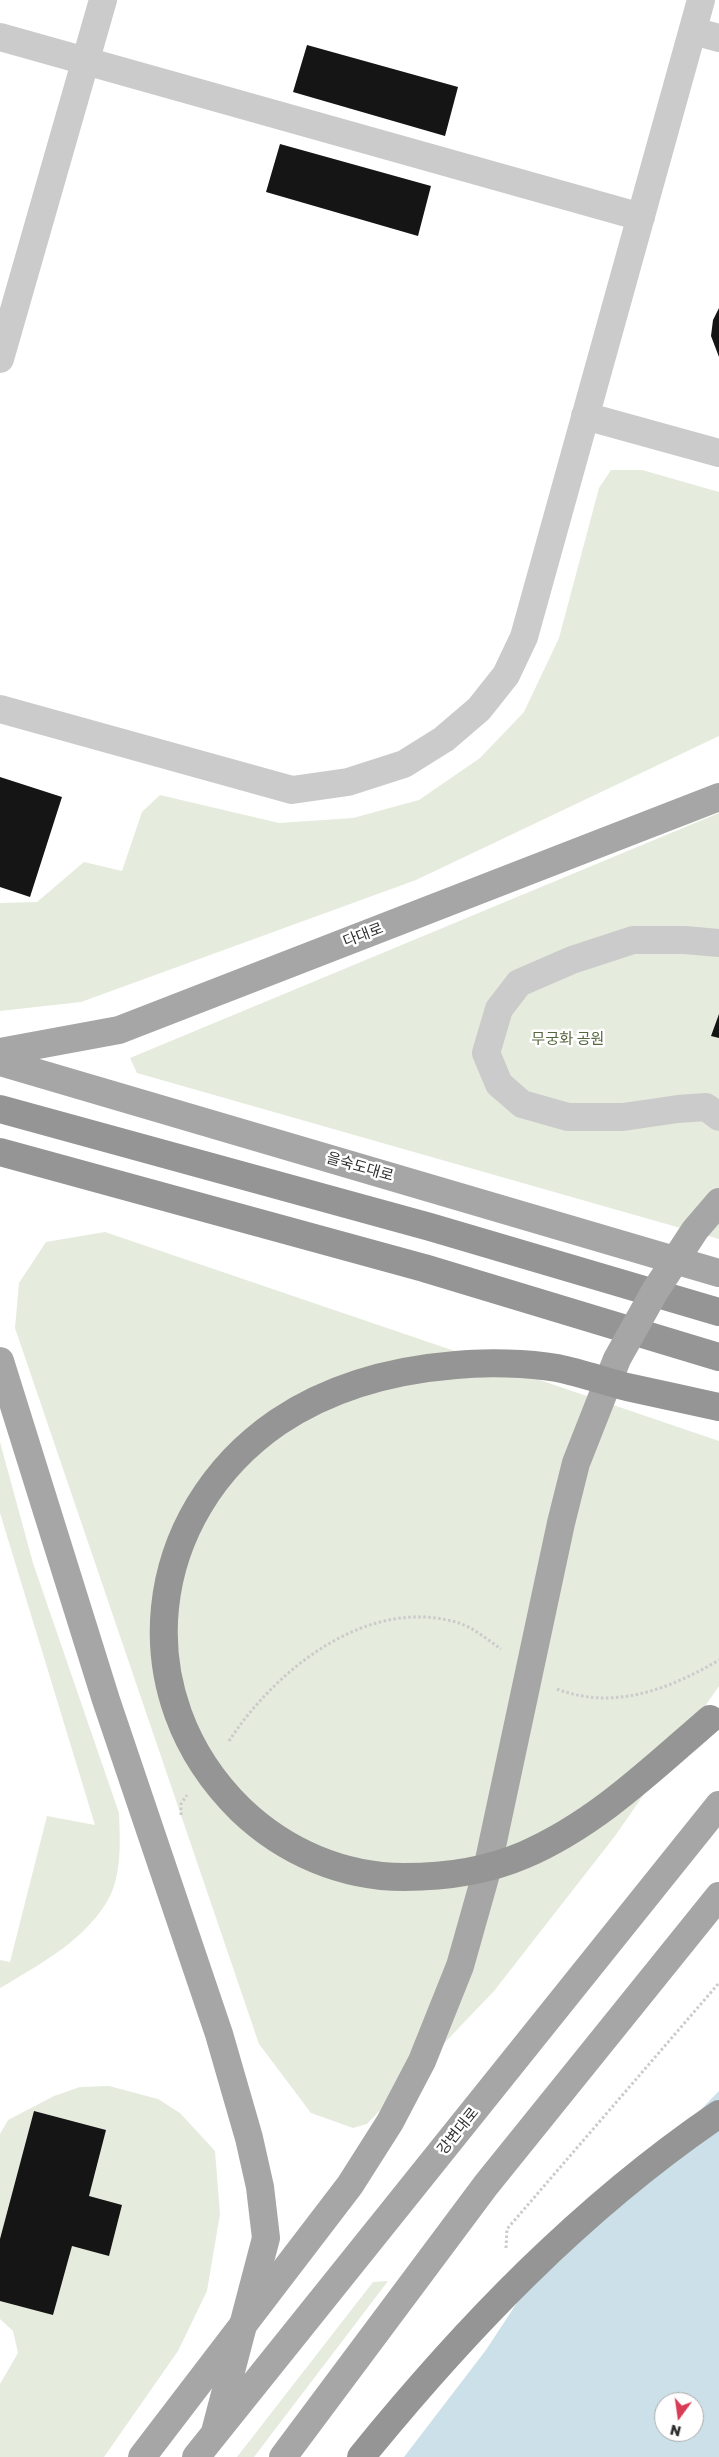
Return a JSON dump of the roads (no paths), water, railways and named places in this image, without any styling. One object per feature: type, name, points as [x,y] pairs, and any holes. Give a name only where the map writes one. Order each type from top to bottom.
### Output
[{"type":"highway","points":[[0,1109],[430,1227],[719,1312]]},
{"type":"highway","points":[[0,1152],[433,1271],[719,1357]]},
{"type":"highway","points":[[715,1714],[618,1799],[576,1828],[523,1856],[475,1870],[429,1877],[363,1875],[306,1855],[279,1841],[255,1823],[212,1778],[197,1757],[176,1708],[164,1652],[164,1623],[176,1557],[193,1515],[209,1489],[234,1460],[279,1421],[335,1392],[370,1380],[413,1370],[460,1364],[505,1365],[555,1368],[624,1386],[719,1407]]},
{"type":"highway","points":[[361,2457],[453,2349],[500,2298],[553,2246],[656,2160],[719,2114]]},
{"type":"main road","name":"다대로","points":[[0,1052],[119,1030],[719,797]]},
{"type":"main road","name":"을숙도대로","points":[[0,1062],[719,1273]]},
{"type":"main road","points":[[142,2457],[350,2185],[390,2122],[422,2062],[460,1966],[486,1874],[555,1551],[576,1463],[617,1359],[656,1291],[695,1230],[719,1202]]},
{"type":"main road","points":[[0,1361],[106,1700],[219,2034],[249,2138],[260,2187],[266,2238],[215,2432]]},
{"type":"main road","name":"강변대로","points":[[196,2457],[719,1805]]},
{"type":"main road","points":[[283,2457],[486,2185],[719,1896]]},
{"type":"street","points":[[0,359],[103,0]]},
{"type":"street","points":[[0,708],[292,790],[348,782],[404,764],[444,739],[479,710],[506,675],[524,637],[701,0]]},
{"type":"street","points":[[693,31],[719,38]]},
{"type":"street","points":[[0,37],[641,217]]},
{"type":"street","points":[[585,416],[719,453]]},
{"type":"street","points":[[719,944],[685,940],[633,940],[572,960],[519,983],[498,1009],[486,1053],[499,1084],[522,1104],[568,1117],[623,1117],[678,1108],[706,1107],[719,1117]]},
{"type":"water","points":[[719,2091],[719,2457],[404,2457],[486,2350],[528,2286]]},
{"type":"park label","name":"무궁화 공원","points":[[568,1039]]}]
